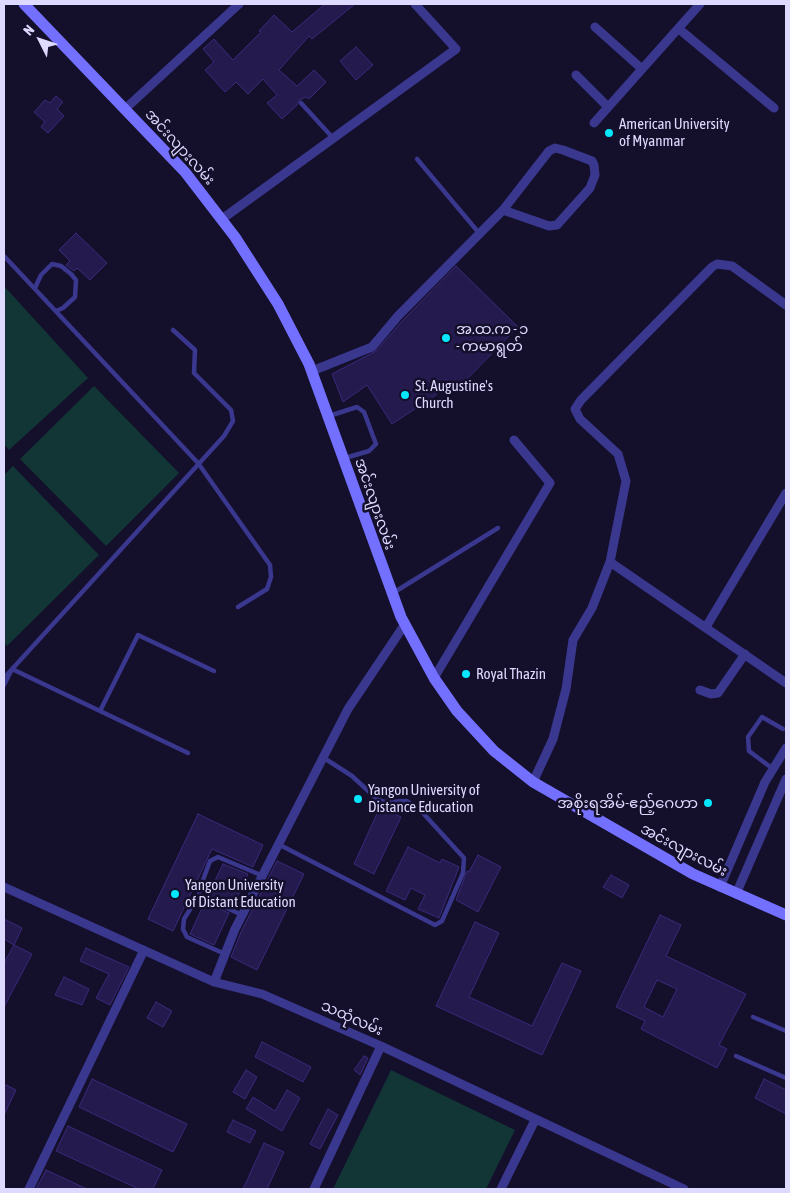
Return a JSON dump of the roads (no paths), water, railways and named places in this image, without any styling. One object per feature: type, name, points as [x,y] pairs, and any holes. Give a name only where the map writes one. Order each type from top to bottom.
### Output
[{"type":"main road","name":"အင်းလျားလမ်း","points":[[29,5],[185,172],[222,219],[278,304],[312,372],[392,594],[405,624],[434,678],[457,711],[483,741],[505,761],[533,782],[633,841],[736,894],[786,915]]},
{"type":"street","points":[[125,109],[239,4]]},
{"type":"street","points":[[222,219],[456,49],[414,4]]},
{"type":"street","points":[[594,123],[700,4]]},
{"type":"street","points":[[595,26],[642,69]]},
{"type":"street","points":[[678,29],[774,108]]},
{"type":"street","points":[[576,75],[608,107]]},
{"type":"street","points":[[312,372],[372,347],[398,316],[478,233],[503,210],[549,151],[555,148],[592,161],[595,175],[590,188],[557,224],[549,226],[503,210]]},
{"type":"street","points":[[533,782],[553,738],[566,690],[573,640],[592,608],[610,562],[626,481],[618,454],[580,419],[575,409],[712,267],[718,264],[732,266],[786,305]]},
{"type":"street","points":[[434,678],[547,491],[550,483],[514,440]]},
{"type":"street","points":[[706,627],[786,493]]},
{"type":"street","points":[[610,562],[786,683]]},
{"type":"street","points":[[214,982],[242,915],[348,709],[405,624]]},
{"type":"street","points":[[700,690],[711,694],[718,693],[745,654]]},
{"type":"street","points":[[720,886],[765,782],[786,748]]},
{"type":"street","points":[[736,894],[786,779]]},
{"type":"street","name":"သထုံလမ်း","points":[[4,887],[214,982],[262,994],[381,1046],[684,1189]]},
{"type":"street","points":[[29,1189],[144,950]]},
{"type":"street","points":[[314,1189],[381,1046]]},
{"type":"street","points":[[501,1189],[535,1120]]},
{"type":"lane","points":[[302,103],[333,138]]},
{"type":"lane","points":[[416,159],[478,233]]},
{"type":"lane","points":[[4,256],[198,463],[270,566],[271,577],[267,590],[238,607]]},
{"type":"lane","points":[[35,288],[42,275],[52,264],[61,266],[71,274],[76,280],[74,297],[63,308],[56,311]]},
{"type":"lane","points":[[4,678],[224,436],[233,422],[231,410],[194,372],[195,350],[173,330]]},
{"type":"lane","points":[[328,416],[357,407],[364,412],[376,444],[369,451],[344,458]]},
{"type":"lane","points":[[392,594],[498,528]]},
{"type":"lane","points":[[100,712],[138,635],[214,670]]},
{"type":"lane","points":[[4,685],[12,668]]},
{"type":"lane","points":[[12,668],[188,753]]},
{"type":"lane","points":[[773,769],[749,751],[748,737],[762,717],[783,729]]},
{"type":"lane","points":[[278,844],[435,925],[442,921],[463,873],[464,858],[422,812],[407,801],[385,802],[378,800],[352,776],[324,758]]},
{"type":"lane","points":[[225,954],[187,937],[183,929],[184,919],[199,895],[210,861],[218,858],[263,876]]},
{"type":"lane","points":[[199,895],[242,915]]},
{"type":"lane","points":[[753,1017],[786,1031]]},
{"type":"lane","points":[[736,1056],[786,1078]]},
{"type":"place","name":"American University of Myanmar","points":[[609,133]]},
{"type":"place","name":"အ.ထ.က - ၁ - ကမာရွတ်","points":[[446,338]]},
{"type":"place","name":"St. Augustine's Church","points":[[405,395]]},
{"type":"place","name":"Royal Thazin","points":[[466,674]]},
{"type":"place","name":"Yangon University of Distance Education","points":[[358,799]]},
{"type":"place","name":"အစိုးရအိမ်-ဧည့်ဂေဟာ","points":[[708,803]]},
{"type":"place","name":"Yangon University of Distant Education","points":[[175,894]]}]
